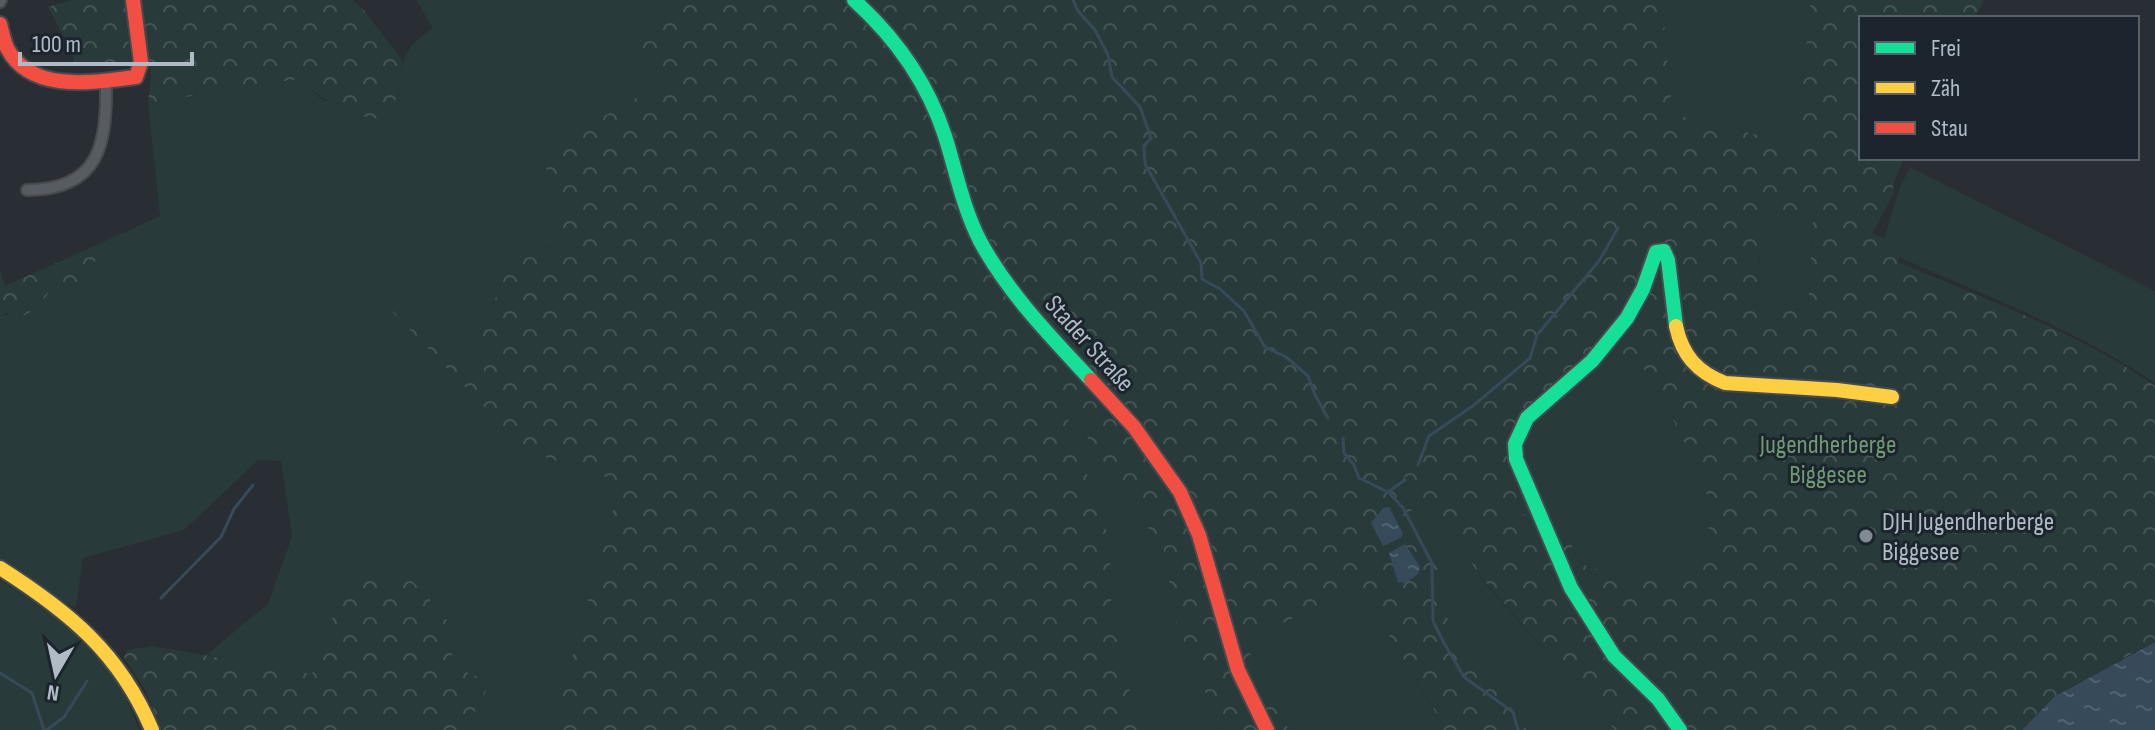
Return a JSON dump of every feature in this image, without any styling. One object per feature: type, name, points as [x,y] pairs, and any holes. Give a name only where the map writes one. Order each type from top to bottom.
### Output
[{"type":"street","points":[[0,24],[2,37],[12,56],[32,73],[57,83],[136,77],[140,71],[133,0]]},
{"type":"street","name":"Stader Straße","points":[[854,0],[891,35],[921,79],[932,101],[966,209],[993,265],[1016,297],[1140,437],[1180,493],[1203,545],[1237,669],[1267,730]]},
{"type":"street","points":[[27,190],[49,190],[61,186],[74,181],[89,169],[101,149],[105,130],[106,81]]},
{"type":"street","points":[[1680,730],[1658,699],[1614,656],[1571,588],[1516,459],[1515,444],[1527,418],[1592,361],[1627,318],[1643,289],[1656,252],[1661,250],[1669,259],[1670,287],[1682,350],[1695,368],[1708,378],[1725,383],[1892,397]]},
{"type":"street","points":[[0,568],[74,618],[106,650],[130,681],[152,730]]},
{"type":"green space","points":[[72,0],[124,0],[131,62],[75,66],[74,57],[48,7]]},
{"type":"green space","points":[[142,0],[352,0],[362,8],[402,60],[398,96],[383,119],[348,111],[298,79],[148,103],[151,79]]},
{"type":"green space","points":[[416,0],[676,0],[634,35],[668,79],[543,152],[567,246],[516,250],[475,346],[494,398],[459,360],[527,451],[622,482],[552,730],[465,730],[491,682],[451,666],[454,638],[430,612],[343,589],[312,675],[206,655],[268,604],[292,537],[281,461],[258,460],[184,530],[83,558],[76,607],[47,597],[0,565],[0,316],[33,310],[51,291],[90,277],[101,243],[160,216],[148,103],[298,79],[324,101],[398,96],[405,56],[415,42],[433,28]]},
{"type":"green space","name":"Jugendherberge Biggesee","points":[[676,0],[1662,0],[1672,114],[1796,144],[1811,0],[1984,0],[1976,16],[1859,16],[1859,160],[1903,160],[1893,184],[1894,192],[1872,234],[1884,238],[1881,249],[1899,257],[1898,262],[2063,333],[2155,386],[2155,641],[2054,697],[2022,730],[1615,730],[1487,584],[1405,476],[1402,493],[1437,559],[1448,620],[1527,730],[1434,730],[1443,725],[1358,584],[1245,643],[1289,730],[1221,730],[1176,622],[1164,551],[1061,399],[1109,538],[1112,619],[1139,730],[552,730],[621,482],[527,451],[384,303],[459,360],[493,395],[475,346],[516,250],[567,246],[542,152],[668,79],[633,35]],"holes":[[[1762,213],[1813,215],[1808,310],[1757,307]],[[1590,351],[1616,355],[1650,373],[1706,486],[1710,549],[1670,580],[1626,580],[1579,563],[1564,528],[1531,532],[1511,483],[1509,435],[1523,415]]]},
{"type":"green space","points":[[1662,0],[1811,0],[1796,144],[1671,114]]},
{"type":"green space","points":[[1910,167],[2155,291],[2155,383],[2056,327],[1881,249],[1900,187]]},
{"type":"green space","points":[[1762,212],[1813,215],[1808,310],[1757,307]]},
{"type":"green space","points":[[101,243],[90,277],[51,291],[33,310],[17,320],[8,313],[0,316],[0,271],[5,286]]},
{"type":"green space","points":[[1590,351],[1616,355],[1650,373],[1707,486],[1710,549],[1670,580],[1626,580],[1579,563],[1564,528],[1531,532],[1511,483],[1508,435],[1523,415]]},
{"type":"green space","points":[[1059,396],[1164,551],[1176,622],[1221,730],[1139,730],[1112,619],[1109,538]]},
{"type":"green space","points":[[1405,475],[1487,585],[1615,730],[1527,730],[1448,620],[1437,559],[1402,493]]},
{"type":"green space","points":[[379,577],[411,580],[430,599],[430,612],[436,618],[449,620],[454,638],[451,666],[491,682],[465,730],[435,730],[369,711],[362,730],[161,730],[147,693],[124,657],[128,650],[152,646],[312,674],[343,589]]},
{"type":"green space","points":[[0,580],[48,612],[90,649],[119,685],[140,730],[0,730]]},
{"type":"green space","points":[[1358,584],[1443,726],[1434,730],[1289,730],[1244,643]]},
{"type":"green space","points":[[368,710],[435,730],[362,730]]},
{"type":"water","points":[[1389,507],[1403,533],[1401,538],[1383,546],[1371,523],[1383,508]]},
{"type":"water","points":[[1405,544],[1420,567],[1418,574],[1406,583],[1398,582],[1389,553]]},
{"type":"water","points":[[2155,642],[2155,730],[2022,730],[2054,697]]},
{"type":"waterway","points":[[1073,0],[1078,11],[1095,30],[1108,55],[1112,77],[1140,107],[1151,138],[1144,146],[1145,164],[1201,263],[1202,279],[1220,289],[1244,311],[1265,347],[1286,357],[1308,376],[1328,418]]},
{"type":"waterway","points":[[1418,465],[1429,436],[1474,405],[1530,358],[1537,335],[1599,261],[1618,228]]},
{"type":"waterway","points":[[1343,438],[1344,453],[1354,465],[1359,478],[1388,492],[1403,508],[1432,563],[1433,621],[1464,677],[1513,712],[1518,730]]},
{"type":"waterway","points":[[1388,492],[1405,480]]},
{"type":"waterway","points":[[161,598],[221,537],[234,509],[253,485]]},
{"type":"waterway","points":[[0,673],[32,693],[44,730]]},
{"type":"waterway","points":[[47,730],[64,717],[87,681]]},
{"type":"traffic: fast","points":[[854,0],[897,45],[929,97],[945,136],[969,216],[991,260],[1031,314],[1091,380]]},
{"type":"traffic: fast","points":[[1676,326],[1668,260],[1664,251],[1656,252],[1643,289],[1627,318],[1592,361],[1527,418],[1515,444],[1516,459],[1571,588],[1614,656],[1658,699],[1680,730]]},
{"type":"traffic: slow","points":[[1676,326],[1682,346],[1692,361],[1706,374],[1725,383],[1892,397]]},
{"type":"traffic: slow","points":[[0,568],[48,601],[90,637],[124,678],[152,730]]},
{"type":"traffic: jam","points":[[0,24],[7,48],[18,63],[31,73],[65,82],[136,77],[141,62],[133,0]]},
{"type":"traffic: jam","points":[[1091,380],[1134,427],[1180,492],[1199,535],[1238,670],[1267,730]]},
{"type":"place","name":"DJH Jugendherberge Biggesee","points":[[1866,536]]}]
